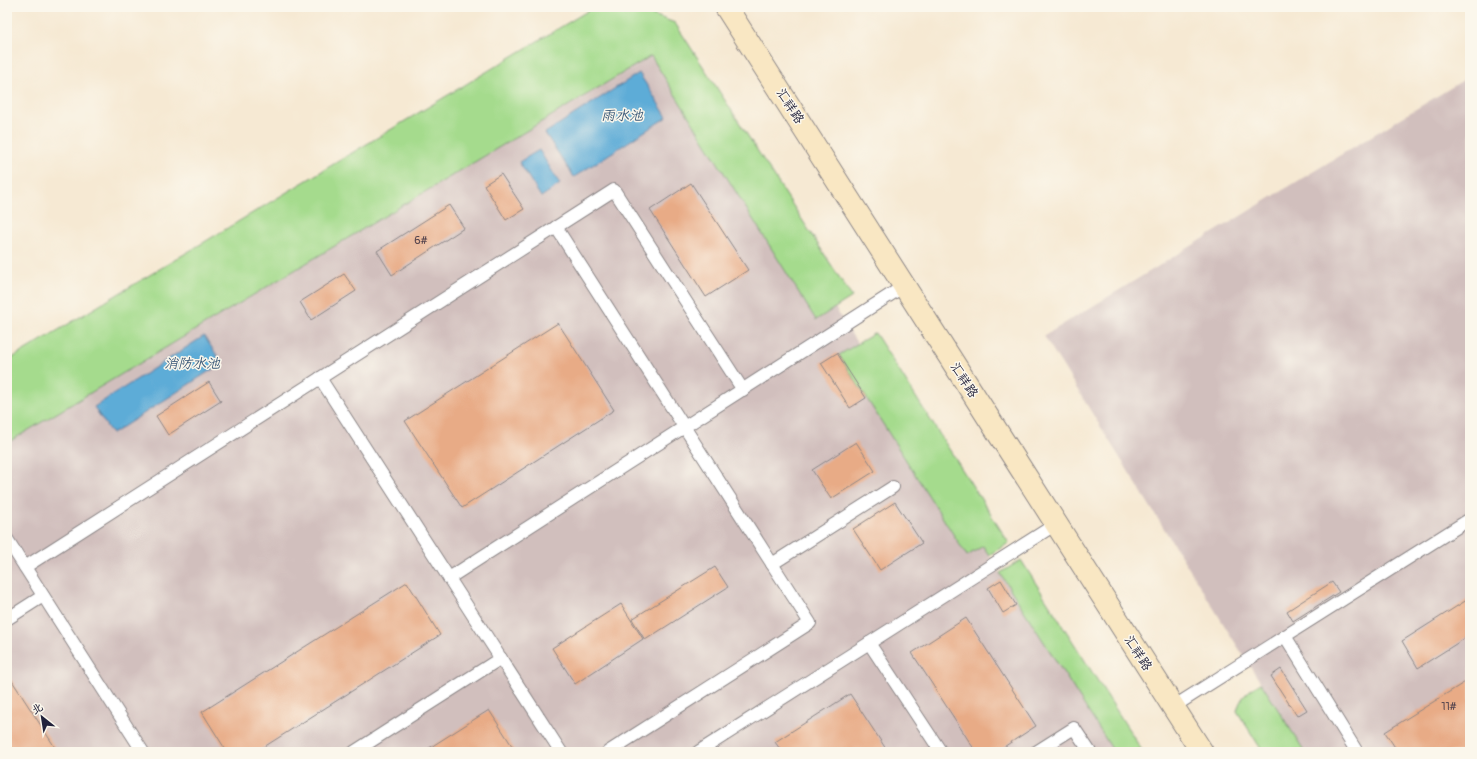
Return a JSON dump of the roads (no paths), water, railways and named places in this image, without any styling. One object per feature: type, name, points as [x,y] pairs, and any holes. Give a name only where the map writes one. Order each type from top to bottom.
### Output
[{"type":"main road","name":"汇祥路","points":[[726,7],[1202,752]]},
{"type":"lane","points":[[25,567],[614,190],[743,390]]},
{"type":"lane","points":[[556,227],[810,623],[608,752]]},
{"type":"lane","points":[[449,578],[904,286]]},
{"type":"lane","points":[[320,378],[561,752]]},
{"type":"lane","points":[[772,564],[893,487]]},
{"type":"lane","points":[[1173,707],[1470,519]]},
{"type":"lane","points":[[698,752],[1056,524]]},
{"type":"lane","points":[[7,539],[143,752]]},
{"type":"lane","points":[[7,619],[43,596]]},
{"type":"lane","points":[[1285,636],[1357,752]]},
{"type":"lane","points":[[869,643],[941,752]]},
{"type":"lane","points":[[354,752],[501,658]]},
{"type":"lane","points":[[1036,752],[1074,728],[1090,752]]},
{"type":"water","name":"雨水池","points":[[639,73],[667,117],[574,177],[545,133]]},
{"type":"water","points":[[539,150],[560,184],[541,197],[519,162]]},
{"type":"water","name":"消防水池","points":[[204,336],[222,363],[112,434],[94,407]]}]
